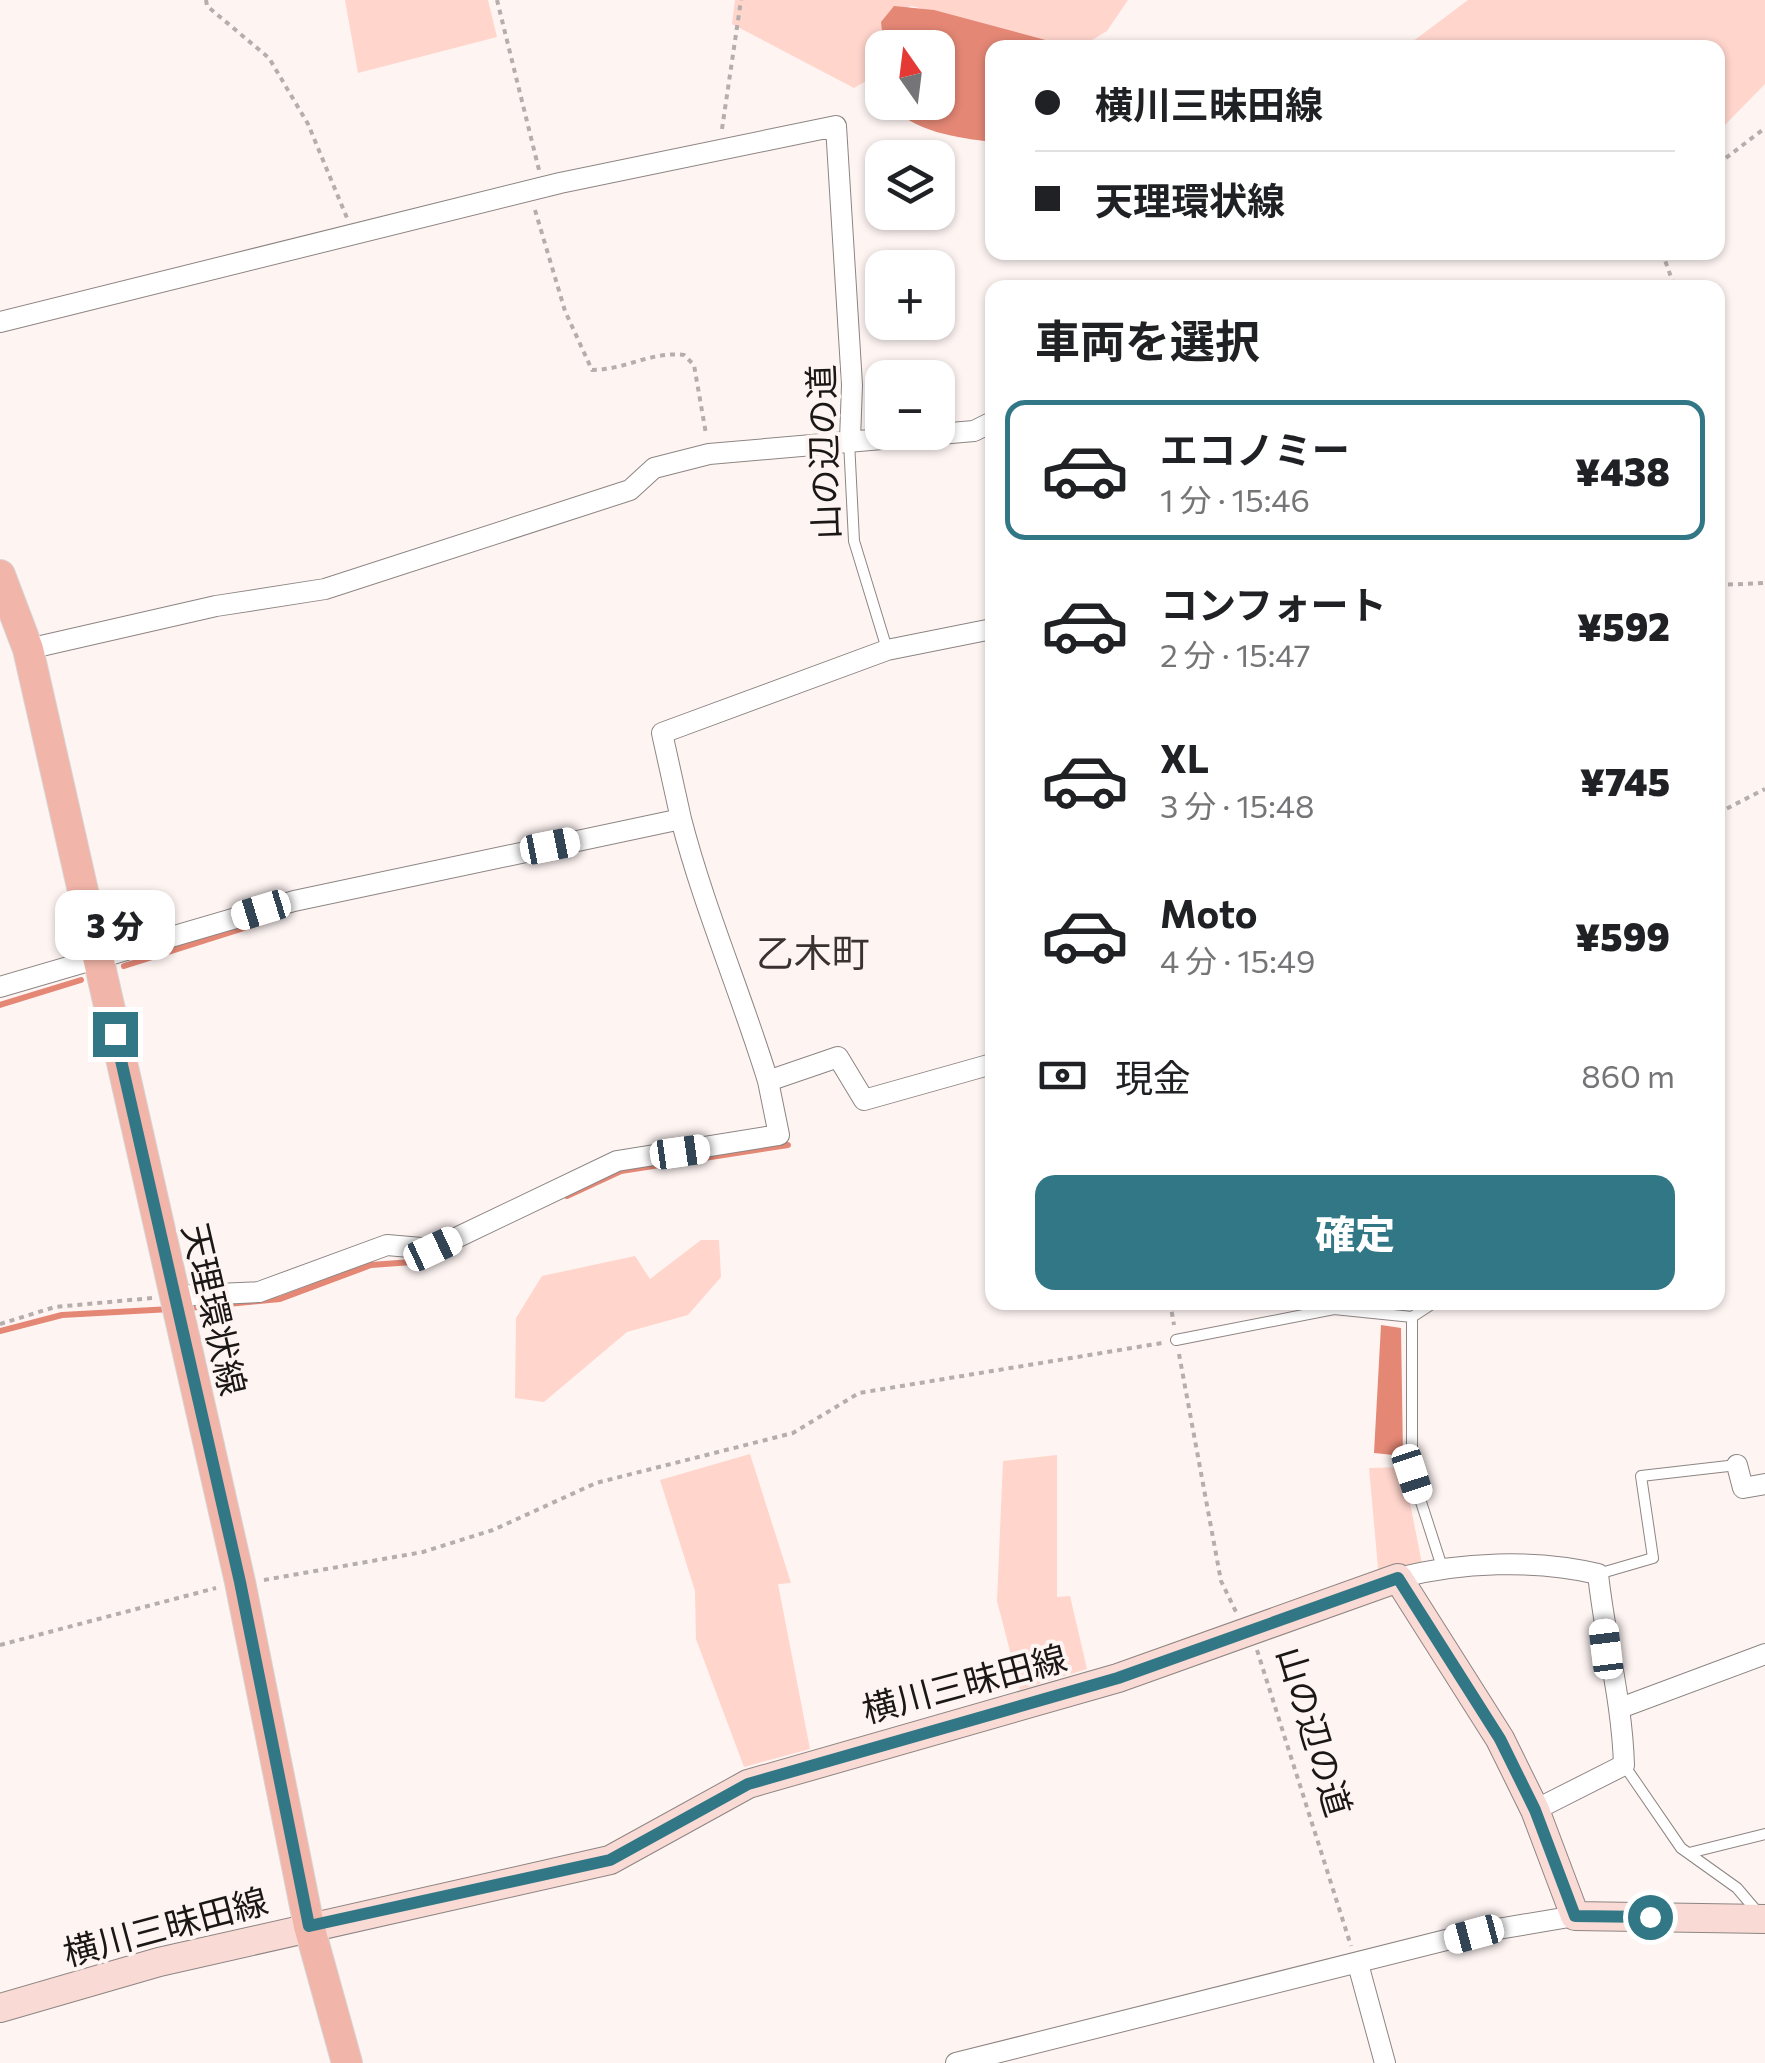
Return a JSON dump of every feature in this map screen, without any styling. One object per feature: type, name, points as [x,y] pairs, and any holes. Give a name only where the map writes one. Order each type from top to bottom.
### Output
[{"type":"main road","name":"天理環状線","points":[[0,576],[28,649],[240,1582],[309,1926],[347,2063]]},
{"type":"main road","name":"横川三昧田線","points":[[0,2008],[158,1962],[610,1860],[748,1784],[1118,1678],[1398,1578]]},
{"type":"main road","points":[[1398,1578],[1500,1739],[1535,1810],[1575,1916],[1765,1920]]},
{"type":"street","name":"山の辺の道","points":[[719,149],[836,126],[852,384],[850,440]]},
{"type":"street","points":[[0,322],[537,189],[719,149]]},
{"type":"street","points":[[28,649],[216,606],[325,588],[630,490],[654,468],[710,454],[974,431],[985,426]]},
{"type":"street","points":[[174,1296],[259,1292],[326,1271],[387,1245],[433,1249],[617,1161],[779,1135],[768,1081],[734,971],[696,877],[662,733],[887,650],[985,636]]},
{"type":"street","points":[[0,987],[294,901],[681,819]]},
{"type":"street","points":[[768,1081],[838,1057],[864,1100],[985,1066]]},
{"type":"street","points":[[1738,1465],[1742,1488],[1765,1484]]},
{"type":"street","points":[[1398,1578],[1442,1567],[1569,1568],[1598,1574],[1606,1649],[1623,1706],[1624,1765],[1535,1810]]},
{"type":"street","points":[[1623,1706],[1765,1654]]},
{"type":"street","points":[[956,2063],[1474,1934],[1575,1916]]},
{"type":"street","points":[[1358,1964],[1386,2063]]},
{"type":"lane","name":"山の辺の道","points":[[850,440],[854,541],[887,650]]},
{"type":"lane","points":[[1176,1340],[1329,1310]]},
{"type":"lane","points":[[1345,1310],[1412,1316],[1422,1310]]},
{"type":"lane","points":[[1412,1316],[1412,1474],[1442,1567]]},
{"type":"lane","points":[[1598,1574],[1653,1558],[1640,1476],[1738,1465]]},
{"type":"lane","points":[[1624,1765],[1652,1812],[1688,1854],[1738,1888],[1765,1920]]},
{"type":"lane","points":[[1688,1854],[1765,1834]]},
{"type":"path","points":[[206,0],[207,6],[268,58],[308,124],[354,234]]},
{"type":"path","points":[[498,0],[565,311],[592,370],[609,370],[663,352],[684,354],[694,365],[710,454]]},
{"type":"path","points":[[719,149],[742,0]]},
{"type":"path","points":[[1725,159],[1765,128]]},
{"type":"path","points":[[1725,585],[1765,583]]},
{"type":"path","points":[[1725,810],[1765,789]]},
{"type":"path","points":[[0,1324],[54,1307],[174,1296]]},
{"type":"path","name":"山の辺の道","points":[[1171,1310],[1221,1582],[1235,1611],[1250,1628],[1358,1964]]},
{"type":"path","points":[[0,1645],[240,1582],[295,1578],[423,1552],[493,1530],[596,1483],[794,1433],[859,1393],[1176,1340]]},
{"type":"shaded area","points":[[345,0],[488,0],[497,37],[358,73]]},
{"type":"shaded area","points":[[735,0],[1128,0],[1107,31],[1092,40],[1047,40],[911,6],[881,22],[881,30],[865,30],[865,82],[854,88],[732,24]]},
{"type":"shaded area","points":[[1468,0],[1765,0],[1765,84],[1725,125],[1725,40],[1415,40]]},
{"type":"shaded area","points":[[894,6],[934,10],[1046,40],[985,40],[985,141],[951,136],[909,120],[955,120],[955,30],[882,30],[881,22]]},
{"type":"shaded area","points":[[701,1240],[719,1240],[721,1277],[688,1315],[627,1332],[544,1402],[515,1398],[516,1318],[542,1276],[635,1256],[650,1279]]},
{"type":"shaded area","points":[[1381,1325],[1401,1328],[1403,1456],[1374,1453]]},
{"type":"shaded area","points":[[750,1454],[791,1583],[778,1584],[810,1749],[744,1767],[696,1639],[695,1591],[660,1480]]},
{"type":"shaded area","points":[[1057,1455],[1057,1597],[1070,1596],[1087,1669],[1020,1690],[997,1601],[1003,1461]]},
{"type":"shaded area","points":[[1403,1467],[1423,1569],[1379,1579],[1369,1468]]},
{"type":"waterway","points":[[124,966],[272,919]]},
{"type":"waterway","points":[[0,1005],[81,980]]},
{"type":"waterway","points":[[567,1196],[621,1171],[788,1145]]},
{"type":"waterway","points":[[188,1308],[280,1299],[371,1265],[426,1261],[437,1255]]},
{"type":"waterway","points":[[0,1331],[62,1315],[171,1309]]},
{"type":"district","name":"乙木町","points":[[813,951]]},
{"type":"route","points":[[115,1034],[240,1582],[309,1926],[610,1860],[748,1784],[1118,1678],[1398,1578],[1500,1739],[1535,1810],[1575,1916],[1650,1917]]}]
